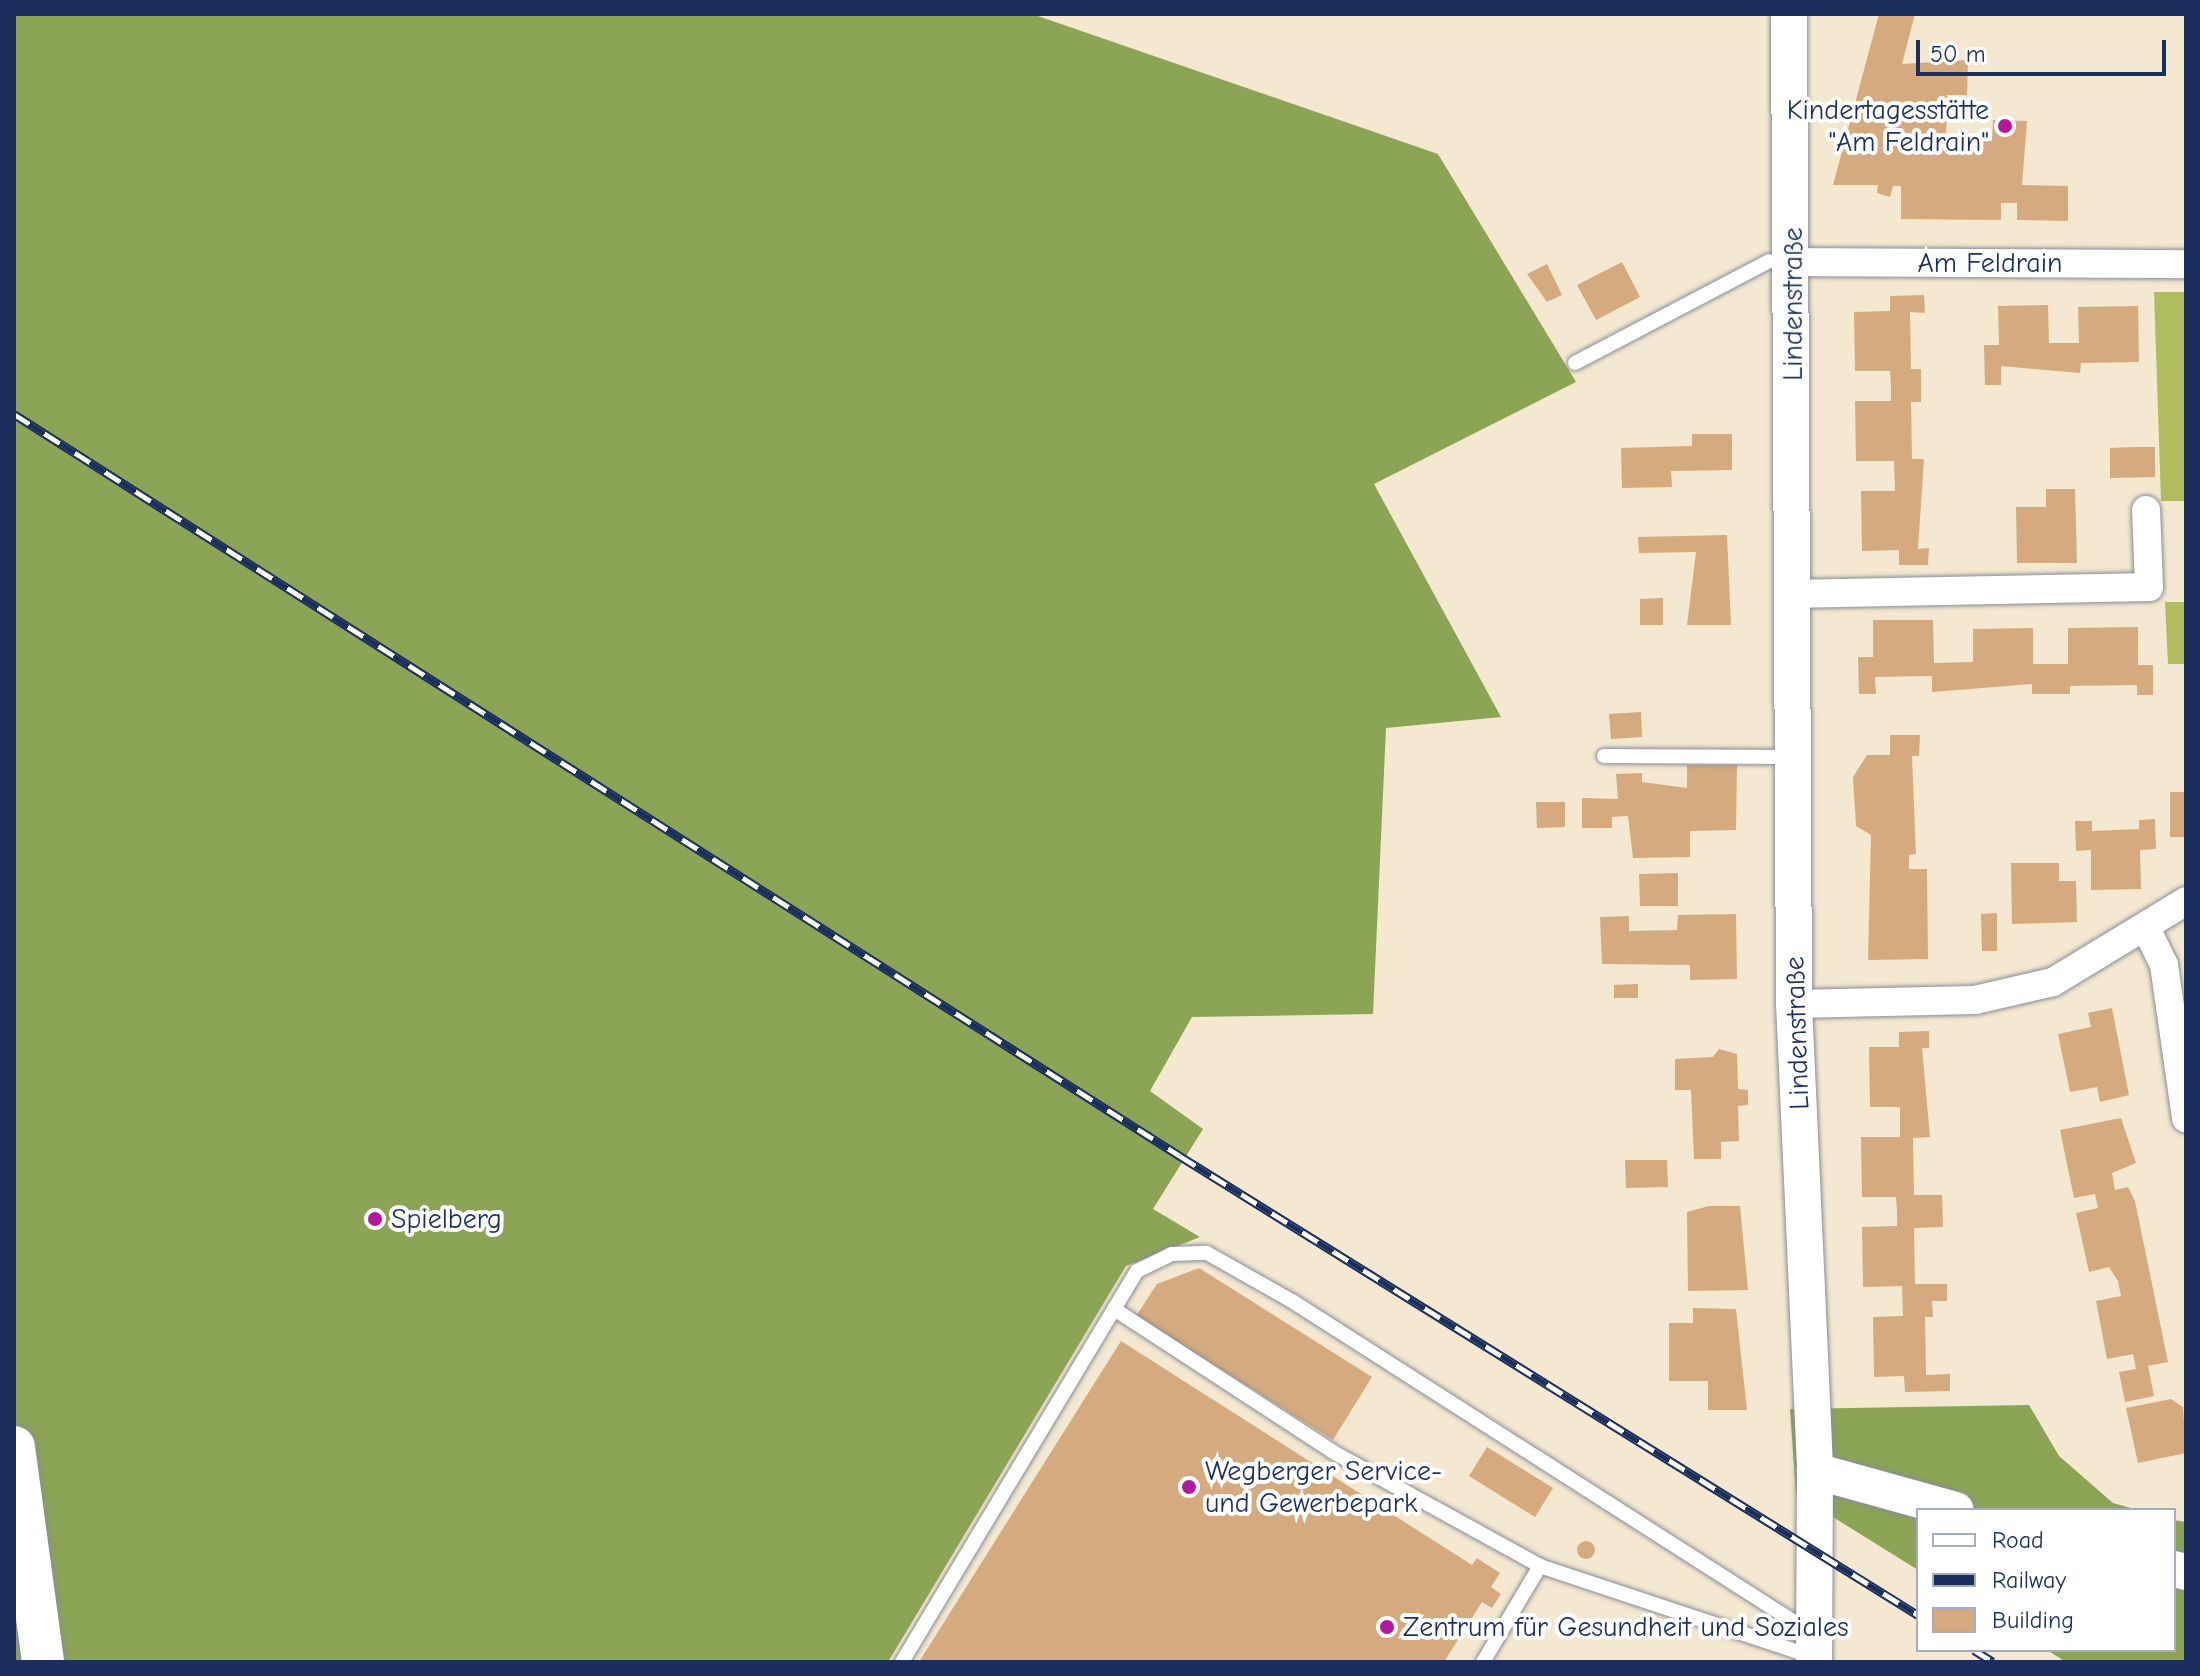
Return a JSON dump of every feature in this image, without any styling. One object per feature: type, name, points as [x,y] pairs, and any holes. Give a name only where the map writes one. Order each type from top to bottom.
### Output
[{"type":"main road","points":[[14,1447],[43,1662]]},
{"type":"street","name":"Lindenstraße","points":[[1789,14],[1782,261],[1793,757],[1794,1004],[1815,1471],[1814,1651]]},
{"type":"street","name":"Am Feldrain","points":[[1782,261],[2186,264]]},
{"type":"street","points":[[1790,594],[2149,587],[2146,510]]},
{"type":"street","points":[[1794,1004],[1975,1000],[2053,982],[2147,930],[2186,901]]},
{"type":"street","points":[[2147,930],[2164,965],[2186,1118]]},
{"type":"street","points":[[1815,1471],[1949,1508]]},
{"type":"lane","points":[[1575,363],[1782,261]]},
{"type":"lane","points":[[1604,756],[1793,757]]},
{"type":"lane","points":[[902,1662],[1137,1271],[1172,1254],[1207,1253],[1814,1651]]},
{"type":"lane","points":[[1114,1309],[1333,1452],[1540,1566],[1814,1651]]},
{"type":"lane","points":[[1483,1662],[1540,1566]]},
{"type":"green space","points":[[14,14],[1032,14],[1438,154],[1576,382],[1374,484],[1501,717],[1386,728],[1373,1014],[1192,1017],[1150,1091],[1203,1129],[1153,1209],[1200,1237],[1126,1266],[888,1662],[14,1662]]},
{"type":"green space","points":[[2154,292],[2186,292],[2186,501],[2161,501]]},
{"type":"green space","points":[[2165,602],[2186,602],[2186,664],[2168,664]]},
{"type":"green space","points":[[2029,1405],[2059,1456],[2113,1503],[2131,1508],[1916,1508],[1916,1569],[1796,1494],[1790,1409]]},
{"type":"green space","points":[[2176,1520],[2186,1522],[2186,1662],[2066,1662],[2050,1652],[2176,1652]]},
{"type":"building","points":[[1879,14],[1915,14],[1902,64],[1968,60],[1967,95],[1947,95],[1946,141],[1992,141],[1993,120],[2027,121],[2022,185],[2068,186],[2068,221],[2017,220],[2017,203],[2001,203],[2001,220],[1901,219],[1901,186],[1893,186],[1890,197],[1877,193],[1878,185],[1833,185]]},
{"type":"building","points":[[1622,262],[1640,297],[1596,320],[1577,285]]},
{"type":"building","points":[[1547,264],[1562,295],[1547,302],[1527,274]]},
{"type":"building","points":[[1924,295],[1925,313],[1910,312],[1911,369],[1921,369],[1921,402],[1911,402],[1912,459],[1924,459],[1918,549],[1929,548],[1928,565],[1899,565],[1899,550],[1862,551],[1861,491],[1895,491],[1894,461],[1856,461],[1855,401],[1891,401],[1891,386],[1890,371],[1855,371],[1854,312],[1890,311],[1890,296]]},
{"type":"building","points":[[2048,305],[2049,343],[2079,343],[2078,307],[2138,306],[2139,362],[2081,363],[2080,373],[2001,366],[2001,385],[1985,385],[1984,345],[1999,345],[1998,306]]},
{"type":"building","points":[[1692,434],[1732,434],[1732,470],[1671,471],[1672,487],[1622,488],[1621,448],[1692,446]]},
{"type":"building","points":[[2155,447],[2155,477],[2110,478],[2110,448]]},
{"type":"building","points":[[2046,489],[2075,489],[2077,563],[2017,563],[2016,507],[2046,507]]},
{"type":"building","points":[[1727,535],[1731,625],[1687,625],[1696,552],[1639,553],[1638,537]]},
{"type":"building","points":[[1663,598],[1663,625],[1640,625],[1640,599]]},
{"type":"building","points":[[1873,620],[1933,620],[1934,663],[1973,662],[1973,629],[2033,628],[2033,664],[2068,664],[2068,628],[2138,627],[2138,665],[2153,665],[2153,695],[2137,695],[2137,685],[2070,686],[2070,694],[2032,694],[2032,684],[1932,692],[1932,676],[1875,677],[1876,694],[1859,694],[1858,657],[1873,657]]},
{"type":"building","points":[[1641,712],[1642,737],[1611,739],[1609,714]]},
{"type":"building","points":[[1890,735],[1920,735],[1919,756],[1912,756],[1916,854],[1909,855],[1909,869],[1927,869],[1928,959],[1868,960],[1871,835],[1856,826],[1853,777],[1867,755],[1890,755]]},
{"type":"building","points":[[1687,765],[1737,765],[1736,830],[1690,831],[1690,857],[1633,858],[1628,816],[1612,817],[1612,828],[1582,828],[1582,798],[1618,799],[1616,774],[1642,773],[1642,782],[1687,788]]},
{"type":"building","points":[[2170,792],[2186,792],[2186,837],[2170,837]]},
{"type":"building","points":[[1536,802],[1565,802],[1565,827],[1537,828]]},
{"type":"building","points":[[2155,819],[2156,849],[2140,850],[2141,889],[2091,890],[2091,850],[2076,851],[2075,821],[2092,821],[2092,831],[2139,829],[2139,820]]},
{"type":"building","points":[[2011,863],[2059,863],[2059,881],[2076,881],[2077,922],[2012,924]]},
{"type":"building","points":[[1678,873],[1678,906],[1640,906],[1639,874]]},
{"type":"building","points":[[1997,913],[1997,951],[1982,951],[1981,914]]},
{"type":"building","points":[[1736,914],[1737,979],[1690,980],[1690,965],[1602,964],[1600,917],[1629,916],[1629,931],[1677,930],[1678,915]]},
{"type":"building","points":[[1638,984],[1638,998],[1614,998],[1614,985]]},
{"type":"building","points":[[2112,1008],[2129,1095],[2100,1102],[2097,1087],[2070,1092],[2058,1034],[2091,1027],[2088,1013]]},
{"type":"building","points":[[1929,1031],[1929,1048],[1922,1048],[1930,1137],[1913,1138],[1914,1195],[1942,1195],[1943,1227],[1914,1228],[1915,1284],[1947,1284],[1947,1301],[1932,1301],[1933,1317],[1925,1317],[1926,1375],[1950,1374],[1950,1391],[1905,1392],[1904,1376],[1874,1377],[1873,1317],[1903,1316],[1902,1286],[1863,1287],[1862,1227],[1897,1226],[1897,1211],[1896,1197],[1862,1197],[1861,1137],[1900,1137],[1900,1107],[1870,1107],[1869,1047],[1899,1047],[1899,1032]]},
{"type":"building","points":[[1719,1049],[1737,1054],[1738,1089],[1748,1090],[1748,1105],[1738,1106],[1739,1141],[1721,1142],[1721,1159],[1694,1159],[1691,1090],[1675,1090],[1675,1059],[1713,1057]]},
{"type":"building","points":[[2121,1118],[2136,1163],[2112,1173],[2115,1190],[2128,1187],[2135,1201],[2168,1362],[2148,1366],[2154,1396],[2125,1402],[2119,1372],[2136,1369],[2133,1354],[2107,1359],[2096,1301],[2121,1296],[2118,1281],[2109,1267],[2089,1272],[2076,1213],[2098,1208],[2095,1194],[2074,1198],[2060,1130]]},
{"type":"building","points":[[1625,1160],[1667,1160],[1668,1187],[1626,1188]]},
{"type":"building","points":[[1709,1206],[1740,1206],[1748,1290],[1688,1291],[1687,1212]]},
{"type":"building","points":[[1199,1268],[1372,1377],[1333,1440],[1136,1316],[1157,1284]]},
{"type":"building","points":[[1693,1308],[1736,1309],[1747,1410],[1708,1410],[1708,1381],[1669,1381],[1669,1323],[1693,1323]]},
{"type":"building","name":"Wegberger Service- und Gewerbepark","points":[[1121,1341],[1472,1565],[1477,1558],[1500,1573],[1491,1587],[1501,1594],[1492,1608],[1482,1602],[1444,1662],[919,1662]]},
{"type":"building","points":[[2171,1399],[2183,1407],[2186,1453],[2138,1463],[2126,1408]]},
{"type":"building","points":[[1487,1447],[1553,1488],[1535,1517],[1469,1476]]},
{"type":"building","points":[[1582,1541],[1590,1541],[1595,1550],[1593,1557],[1582,1559],[1577,1554],[1577,1546]]},
{"type":"railway","points":[[14,414],[1180,1156],[1916,1614]]},
{"type":"railway","points":[[1977,1652],[1993,1662]]},
{"type":"place","name":"Kindertagesstätte \"Am Feldrain\"","points":[[2005,126]]},
{"type":"place","name":"Spielberg","points":[[375,1219]]},
{"type":"place","name":"Wegberger Service- und Gewerbepark","points":[[1189,1487]]},
{"type":"place","name":"Zentrum für Gesundheit und Soziales","points":[[1387,1627]]}]
